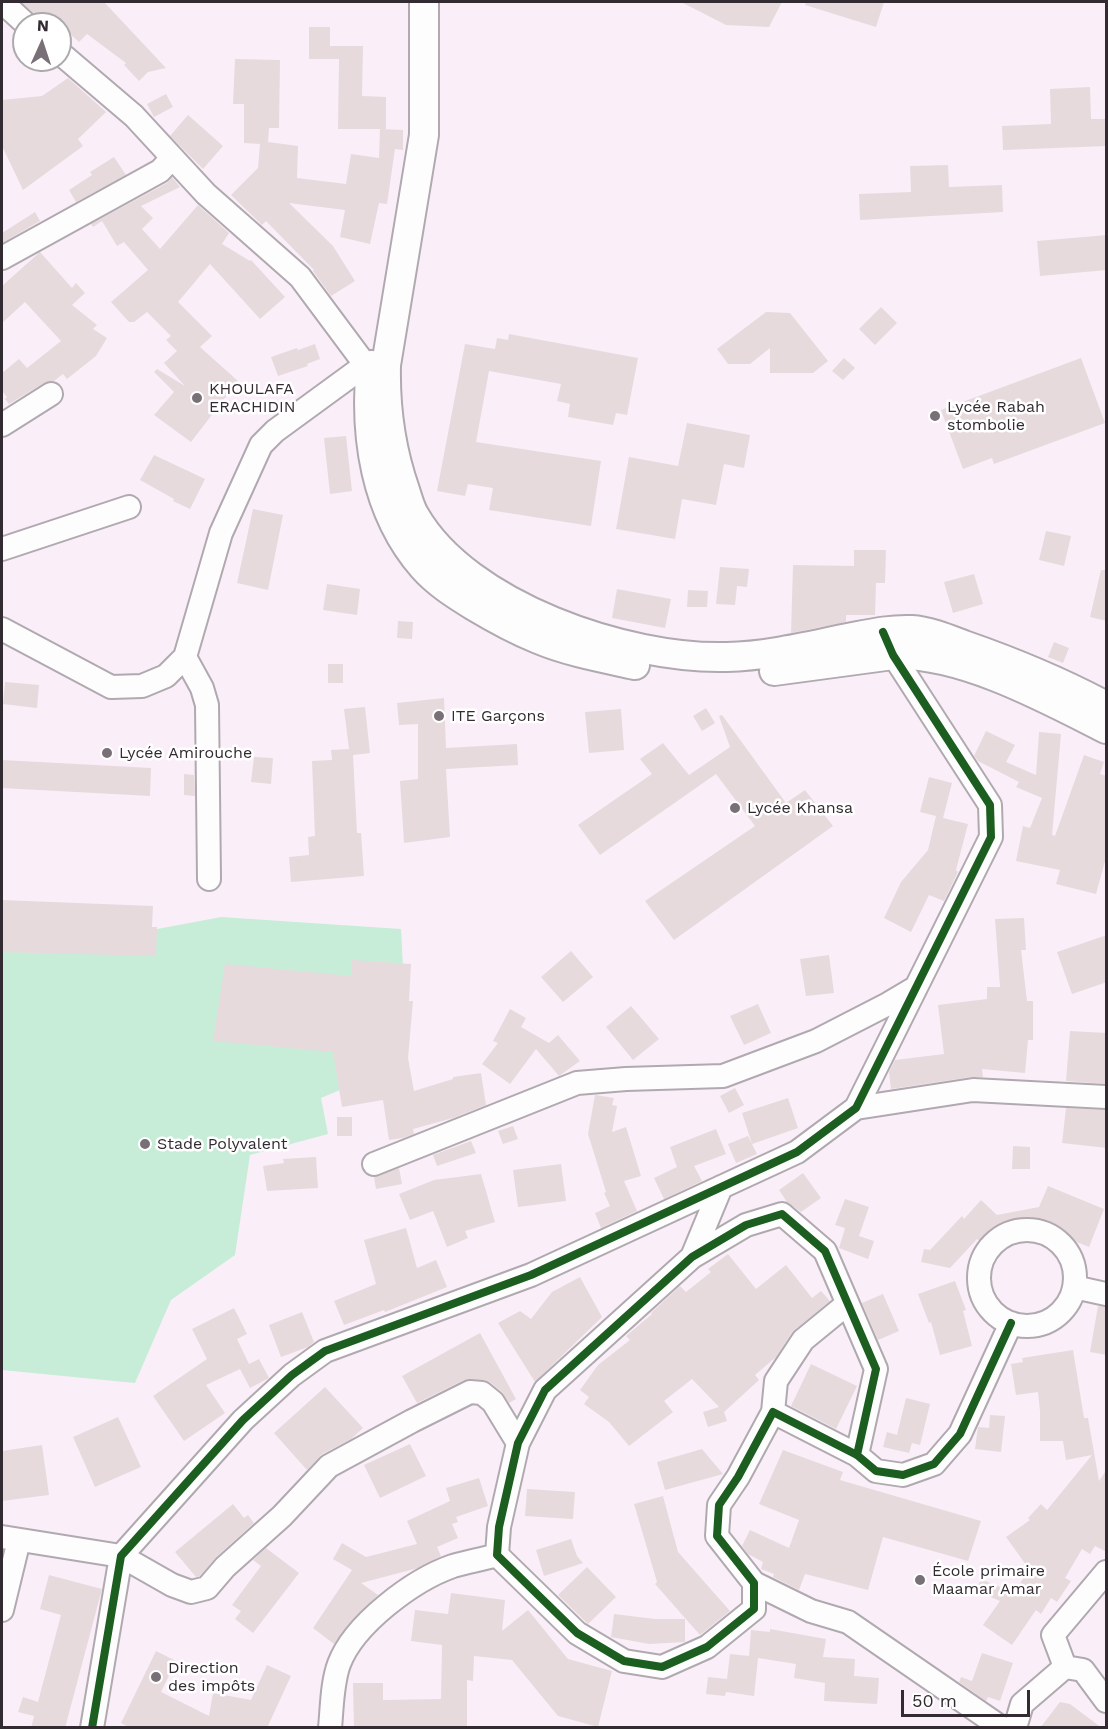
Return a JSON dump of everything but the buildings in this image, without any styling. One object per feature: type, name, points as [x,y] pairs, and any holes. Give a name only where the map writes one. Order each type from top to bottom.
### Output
[{"type":"main road","points":[[424,2],[424,135],[386,365],[374,374],[396,465],[414,515],[453,563],[491,590],[530,612],[559,625],[616,642],[676,655],[725,657],[888,644],[913,630],[948,639],[1003,659],[1107,706]]},
{"type":"main road","points":[[888,644],[911,654],[942,659],[995,677],[1107,729]]},
{"type":"street","points":[[2,629],[111,687],[142,686],[166,676],[185,657],[221,533],[261,445],[275,431],[374,374],[300,277],[206,194],[134,116],[72,63]]},
{"type":"street","points":[[2,258],[160,171],[172,158]]},
{"type":"street","points":[[2,425],[51,394]]},
{"type":"street","points":[[2,549],[129,507]]},
{"type":"street","points":[[92,1728],[121,1556],[243,1420],[292,1375],[325,1351],[531,1275],[797,1152],[856,1108],[991,837],[990,805],[888,644]]},
{"type":"street","points":[[185,657],[202,688],[207,705],[209,879]]},
{"type":"street","points":[[374,1164],[577,1083],[723,1076],[816,1041],[916,988]]},
{"type":"street","points":[[856,1108],[973,1090],[1107,1097]]},
{"type":"street","points":[[692,1257],[722,1187]]},
{"type":"street","points":[[754,1583],[754,1610],[707,1647],[662,1667],[624,1661],[577,1633],[497,1555],[499,1527],[518,1443],[544,1390],[692,1257],[746,1225],[782,1214],[825,1251],[876,1369],[857,1455]]},
{"type":"street","points":[[1024,1230],[1041,1232],[1056,1239],[1067,1251],[1074,1266],[1074,1287],[1071,1298],[1063,1310],[1050,1320],[1036,1325],[1021,1326],[993,1313],[984,1301],[978,1286],[978,1271],[984,1255],[994,1242],[1008,1233],[1024,1230]]},
{"type":"street","points":[[1074,1287],[1107,1294]]},
{"type":"street","points":[[847,1304],[803,1340],[776,1381],[772,1412],[738,1477],[719,1505],[717,1536],[754,1583],[811,1611],[848,1622],[1002,1728]]},
{"type":"street","points":[[772,1412],[857,1455],[876,1471],[903,1475],[934,1464],[960,1434],[1011,1323]]},
{"type":"street","points":[[2,1610],[10,1539],[121,1556],[172,1585],[191,1592],[207,1588],[225,1567],[282,1515],[329,1466],[470,1392],[482,1393],[493,1402],[518,1443]]},
{"type":"street","points":[[330,1728],[339,1663],[356,1636],[409,1588],[452,1566],[497,1555]]},
{"type":"street","points":[[1065,1667],[1053,1635],[1107,1572]]},
{"type":"street","points":[[1065,1667],[1083,1670],[1107,1701]]},
{"type":"street","points":[[1015,1728],[1022,1704],[1065,1667]]},
{"type":"green space","name":"Stade Polyvalent","points":[[221,917],[401,929],[408,1061],[321,1098],[328,1134],[250,1155],[235,1255],[171,1300],[135,1383],[2,1370],[2,924],[152,930]]},
{"type":"cycle path","points":[[92,1728],[121,1556],[243,1420],[292,1375],[325,1351],[531,1275],[797,1152],[856,1108],[991,837],[990,805],[893,655],[883,632]]},
{"type":"cycle path","points":[[857,1455],[876,1369],[825,1251],[782,1214],[746,1225],[692,1257],[545,1390],[518,1443],[499,1527],[497,1555],[577,1633],[624,1661],[662,1667],[707,1647],[754,1609],[754,1583],[717,1536],[719,1505],[738,1477],[773,1412],[857,1455],[876,1471],[903,1475],[934,1464],[960,1434],[1011,1323]]},
{"type":"place","name":"KHOULAFA ERACHIDIN","points":[[197,398]]},
{"type":"place","name":"Lycée Rabah stombolie","points":[[935,416]]},
{"type":"place","name":"ITE Garçons","points":[[439,716]]},
{"type":"place","name":"Lycée Amirouche","points":[[107,753]]},
{"type":"place","name":"Lycée Khansa","points":[[735,808]]},
{"type":"place","name":"Stade Polyvalent","points":[[145,1144]]},
{"type":"place","name":"École primaire Maamar Amar","points":[[920,1580]]},
{"type":"place","name":"Direction des impôts","points":[[156,1677]]}]
